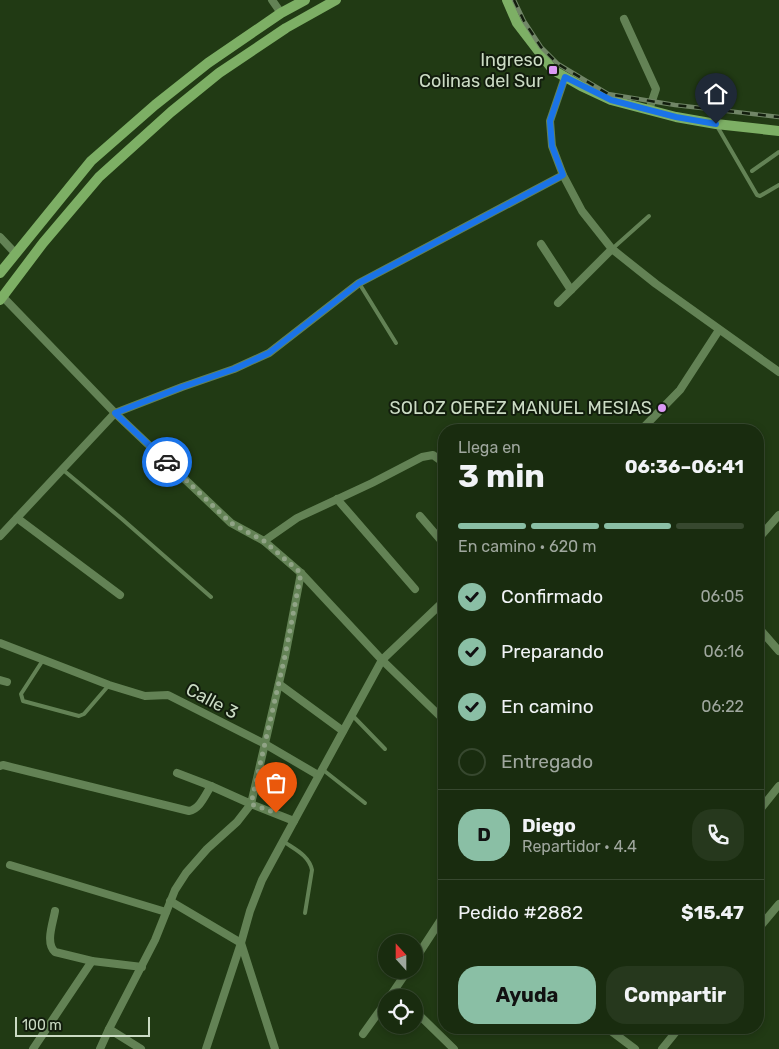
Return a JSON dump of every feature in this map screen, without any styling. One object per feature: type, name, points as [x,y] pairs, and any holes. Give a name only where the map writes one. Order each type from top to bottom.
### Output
[{"type":"main road","points":[[0,273],[91,161],[155,105],[208,63],[281,13],[305,0]]},
{"type":"main road","points":[[2,298],[43,243],[99,177],[171,112],[219,73],[286,28],[336,0]]},
{"type":"main road","points":[[507,0],[517,23],[553,70],[611,100],[676,117],[716,124],[779,131]]},
{"type":"street","points":[[272,0],[281,13]]},
{"type":"street","points":[[624,19],[656,89],[649,110]]},
{"type":"street","points":[[565,77],[550,121],[552,146],[563,175],[582,211],[612,249],[719,330],[779,372]]},
{"type":"street","points":[[0,536],[115,413],[234,369],[269,353],[359,283],[563,175]]},
{"type":"street","points":[[0,237],[16,254]]},
{"type":"street","points":[[541,244],[571,290]]},
{"type":"street","points":[[558,303],[612,249]]},
{"type":"street","points":[[2,298],[115,413],[231,523],[264,541],[301,573],[382,660],[438,714]]},
{"type":"street","points":[[647,424],[680,390],[719,330]]},
{"type":"street","points":[[264,541],[297,518],[427,454],[438,459]]},
{"type":"street","points":[[337,499],[415,589]]},
{"type":"street","points":[[764,532],[779,515]]},
{"type":"street","points":[[420,516],[438,537]]},
{"type":"street","points":[[17,518],[120,595]]},
{"type":"street","points":[[100,1049],[142,967],[170,901],[186,873],[207,849],[237,822],[251,804],[301,573]]},
{"type":"street","points":[[206,1049],[250,911],[262,880],[382,660],[438,607]]},
{"type":"street","points":[[764,634],[779,651]]},
{"type":"street","name":"Calle 3","points":[[0,643],[109,685],[145,696],[168,695],[320,772]]},
{"type":"street","points":[[278,684],[343,730]]},
{"type":"street","points":[[0,766],[3,765],[189,812],[198,806],[211,786]]},
{"type":"street","points":[[177,773],[294,821]]},
{"type":"street","points":[[764,805],[779,786]]},
{"type":"street","points":[[10,865],[166,912]]},
{"type":"street","points":[[170,901],[241,943],[275,1049]]},
{"type":"street","points":[[764,922],[779,904]]},
{"type":"street","points":[[54,911],[50,944],[56,952],[92,961],[142,967]]},
{"type":"street","points":[[423,947],[438,924]]},
{"type":"street","points":[[33,1049],[92,961]]},
{"type":"street","points":[[363,1034],[378,1013]]},
{"type":"street","points":[[423,1019],[438,1033]]},
{"type":"street","points":[[109,1030],[141,1049]]},
{"type":"street","points":[[439,1034],[454,1049]]},
{"type":"street","points":[[615,1034],[635,1049]]},
{"type":"street","points":[[662,1049],[674,1034]]},
{"type":"lane","points":[[716,124],[757,195],[760,196],[779,185]]},
{"type":"lane","points":[[752,171],[779,152]]},
{"type":"lane","points":[[612,249],[649,216]]},
{"type":"lane","points":[[359,283],[396,343]]},
{"type":"lane","points":[[62,470],[211,597]]},
{"type":"lane","points":[[43,660],[21,694],[23,701],[79,716],[84,714],[109,685]]},
{"type":"lane","points":[[352,715],[385,749]]},
{"type":"lane","points":[[320,772],[365,802]]},
{"type":"lane","points":[[283,841],[308,858],[311,864],[312,870],[305,913]]},
{"type":"railway","points":[[514,0],[524,21],[541,47],[558,64],[608,94],[675,105],[779,117]]},
{"type":"way so far","points":[[167,462],[231,523],[264,541],[301,573],[285,656],[251,804],[276,813]]},
{"type":"place","name":"Ingreso Colinas del Sur","points":[[553,70]]},
{"type":"place","name":"SOLOZ OEREZ MANUEL MESIAS","points":[[662,408]]},
{"type":"route","points":[[167,462],[115,413],[234,369],[269,353],[359,283],[563,175],[552,146],[550,121],[565,77],[611,100],[676,117],[716,124]]}]
